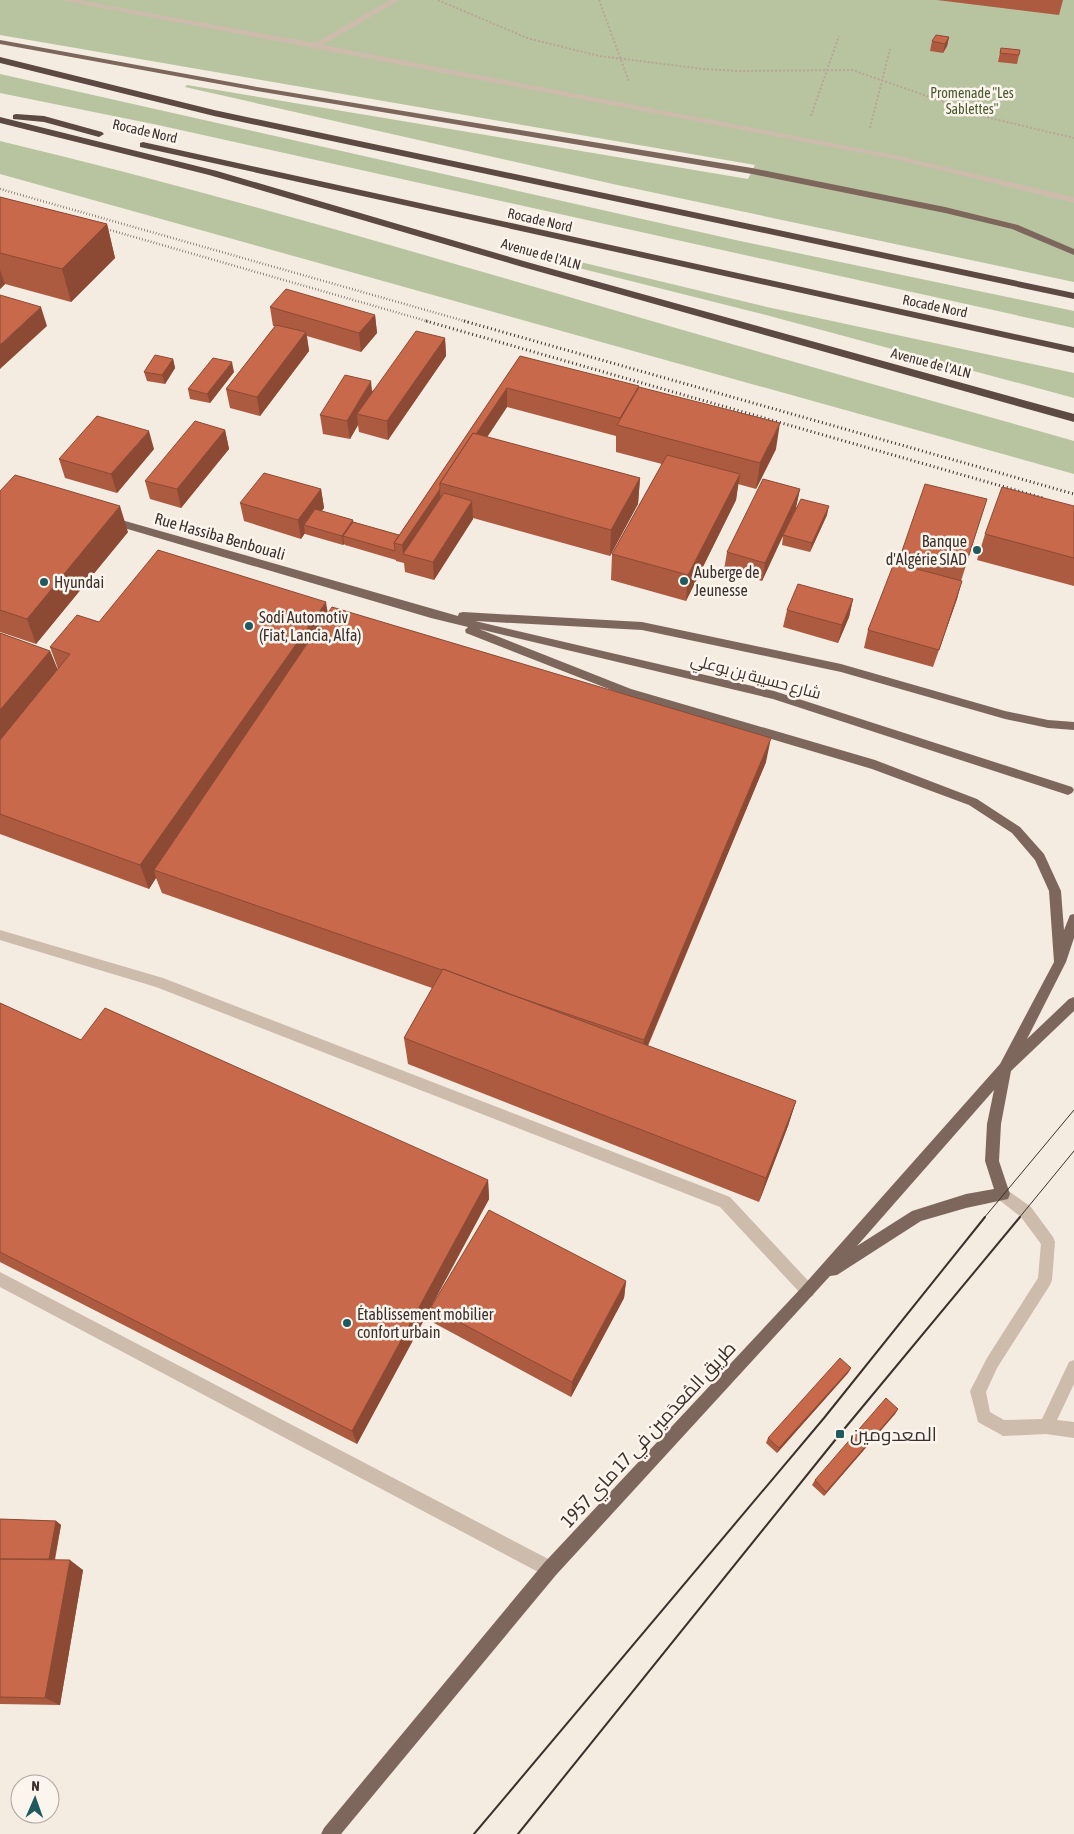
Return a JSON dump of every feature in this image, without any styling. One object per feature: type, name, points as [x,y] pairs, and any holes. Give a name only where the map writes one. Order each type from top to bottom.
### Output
[{"type":"highway","points":[[0,60],[214,114],[1074,296]]},
{"type":"highway","name":"Rocade Nord","points":[[0,115],[44,119],[121,140],[618,252],[1074,350]]},
{"type":"highway","name":"Avenue de l'ALN","points":[[0,120],[213,172],[523,264],[1074,418]]},
{"type":"main road","points":[[0,42],[257,89],[752,171],[944,210],[1015,227],[1074,252]]},
{"type":"main road","name":"Rue Hassiba Benbouali","points":[[96,516],[431,614]]},
{"type":"main road","points":[[431,614],[642,626],[841,668],[1005,716],[1048,724],[1074,726]]},
{"type":"main road","points":[[431,614],[628,692],[875,765],[973,802],[1016,830],[1040,857],[1055,891],[1060,962]]},
{"type":"main road","name":"شارع حسيبة بن بوعلي","points":[[431,614],[774,695],[1068,790]]},
{"type":"main road","points":[[813,1286],[918,1216],[966,1201],[1002,1194],[992,1161],[994,1124],[1005,1068],[1060,962],[1074,919]]},
{"type":"main road","points":[[1005,1068],[1074,1003]]},
{"type":"main road","name":"طريق المُعدَمين في 17 ماي 1957","points":[[330,1834],[550,1569],[813,1286],[1005,1068]]},
{"type":"lane","points":[[65,0],[316,46],[894,157],[1074,200]]},
{"type":"lane","points":[[316,46],[394,0]]},
{"type":"lane","points":[[0,935],[158,982],[724,1202],[813,1286]]},
{"type":"lane","points":[[1002,1194],[1026,1212],[1048,1242],[1047,1261],[1045,1280],[992,1363],[978,1391],[983,1417],[1003,1428],[1046,1426],[1074,1430]]},
{"type":"lane","points":[[0,1278],[550,1569]]},
{"type":"lane","points":[[1046,1426],[1074,1367]]},
{"type":"path","points":[[438,0],[527,38],[567,49],[621,60],[739,71],[852,70],[945,104],[990,118],[1074,138]]},
{"type":"path","points":[[599,0],[638,108]]},
{"type":"path","points":[[810,120],[839,36]]},
{"type":"path","points":[[869,132],[890,49]]},
{"type":"green space","name":"Promenade \"Les Sablettes\"","points":[[0,0],[1074,0],[1074,282],[613,184],[185,87],[187,85],[748,179],[755,165],[0,35]]},
{"type":"green space","points":[[0,74],[740,241],[1074,311],[1074,328],[158,125],[0,93]]},
{"type":"green space","points":[[0,141],[76,159],[301,220],[1074,441],[1074,474],[0,174]]},
{"type":"green space","points":[[543,253],[767,307],[1074,373],[1074,398],[766,315],[539,258]]},
{"type":"building","points":[[936,35],[949,37],[945,44],[932,41]]},
{"type":"building","points":[[1001,48],[1020,50],[1019,55],[1000,53]]},
{"type":"building","points":[[0,197],[107,224],[62,269],[0,253]]},
{"type":"building","points":[[286,289],[375,315],[359,333],[270,307]]},
{"type":"building","points":[[0,295],[41,307],[0,345]]},
{"type":"building","points":[[276,325],[306,332],[257,397],[226,389]]},
{"type":"building","points":[[416,331],[445,338],[387,421],[357,414]]},
{"type":"building","points":[[155,355],[173,359],[162,375],[144,372]]},
{"type":"building","points":[[520,356],[639,386],[620,418],[507,388],[476,434],[473,433],[440,483],[440,489],[402,545],[394,543]]},
{"type":"building","points":[[213,358],[232,362],[207,394],[188,389]]},
{"type":"building","points":[[345,375],[371,381],[347,421],[320,415]]},
{"type":"building","points":[[639,387],[780,423],[760,463],[617,425]]},
{"type":"building","points":[[97,416],[149,431],[111,474],[59,459]]},
{"type":"building","points":[[195,421],[225,430],[177,489],[145,481]]},
{"type":"building","points":[[473,433],[640,478],[611,530],[440,483]]},
{"type":"building","points":[[667,455],[740,474],[688,575],[612,554]]},
{"type":"building","points":[[264,473],[321,489],[298,520],[240,503]]},
{"type":"building","name":"Hyundai","points":[[15,475],[120,506],[27,619],[0,610],[0,491]]},
{"type":"building","points":[[763,479],[800,489],[765,563],[727,552]]},
{"type":"building","points":[[925,484],[987,499],[965,567],[902,551]]},
{"type":"building","points":[[1002,487],[1074,506],[1074,558],[985,534]]},
{"type":"building","points":[[444,493],[472,501],[433,562],[403,554]]},
{"type":"building","points":[[801,499],[829,506],[812,543],[783,535]]},
{"type":"building","points":[[315,509],[353,520],[342,536],[304,525]]},
{"type":"building","points":[[353,522],[399,535],[394,543],[395,551],[343,536]]},
{"type":"building","points":[[158,550],[326,602],[140,865],[0,814],[0,740],[70,654],[50,647],[77,615],[99,622]]},
{"type":"building","points":[[894,563],[962,581],[939,650],[868,630]]},
{"type":"building","points":[[798,584],[853,599],[842,625],[787,610]]},
{"type":"building","points":[[332,607],[771,738],[644,1040],[154,870]]},
{"type":"building","points":[[0,633],[50,651],[0,710]]},
{"type":"building","points":[[443,969],[796,1101],[766,1178],[404,1038]]},
{"type":"building","points":[[0,1003],[81,1040],[105,1008],[488,1180],[352,1431],[0,1252]]},
{"type":"building","points":[[489,1210],[626,1281],[572,1382],[431,1307]]},
{"type":"building","points":[[840,1358],[851,1368],[779,1448],[768,1438]]},
{"type":"building","points":[[886,1398],[898,1409],[826,1492],[815,1480]]},
{"type":"building","points":[[0,1519],[56,1521],[49,1559],[0,1559]]},
{"type":"building","points":[[0,1559],[70,1560],[45,1698],[0,1697]]},
{"type":"tram line","points":[[984,1218],[1074,1110]]},
{"type":"tram line","points":[[1019,1218],[1074,1151]]},
{"type":"tram line","points":[[474,1834],[824,1418],[985,1217]]},
{"type":"tram line","points":[[518,1834],[840,1434],[1020,1217]]},
{"type":"railway","points":[[0,189],[468,322]]},
{"type":"railway","points":[[96,226],[430,322]]},
{"type":"railway","points":[[426,321],[1043,498]]},
{"type":"railway","points":[[464,321],[1074,494]]},
{"type":"place","name":"Banque d'Algérie SIAD","points":[[977,550]]},
{"type":"place","name":"Auberge de Jeunesse","points":[[684,581]]},
{"type":"place","name":"Hyundai","points":[[44,582]]},
{"type":"place","name":"Sodi Automotiv (Fiat, Lancia, Alfa)","points":[[249,626]]},
{"type":"place","name":"Établissement mobilier confort urbain","points":[[347,1323]]},
{"type":"place","name":"المعدومين","points":[[840,1434]]}]
